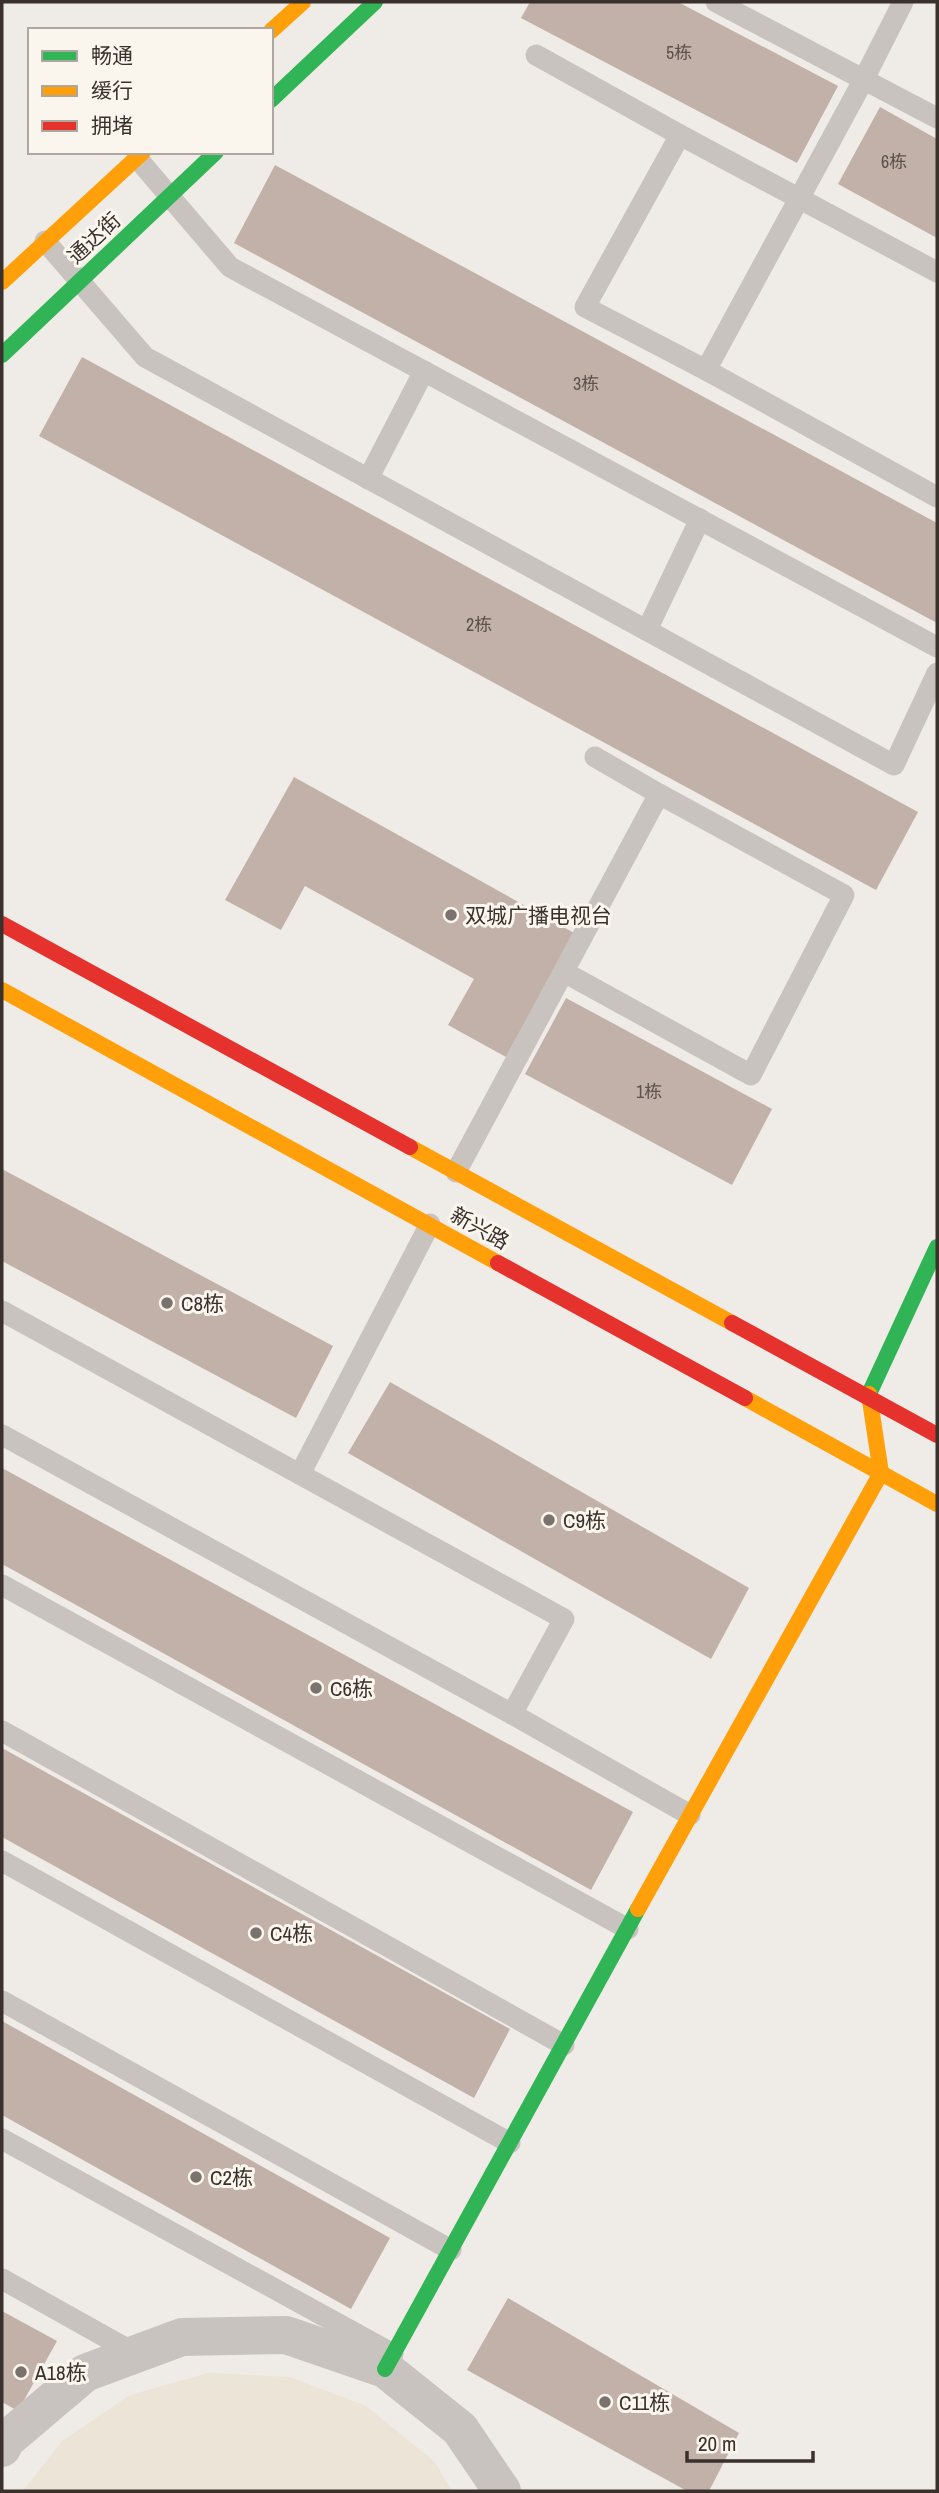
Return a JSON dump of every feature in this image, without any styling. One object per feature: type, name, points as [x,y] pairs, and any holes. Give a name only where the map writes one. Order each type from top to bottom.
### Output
[{"type":"main road","points":[[273,29],[303,2]]},
{"type":"main road","points":[[273,98],[375,2]]},
{"type":"main road","name":"通达街","points":[[2,355],[214,154]]},
{"type":"main road","name":"通达街","points":[[2,282],[140,155]]},
{"type":"main road","name":"新兴路","points":[[2,924],[937,1435]]},
{"type":"main road","name":"新兴路","points":[[2,990],[937,1504]]},
{"type":"main road","points":[[389,2362],[881,1473],[868,1397],[937,1247]]},
{"type":"street","points":[[3,2442],[85,2373],[182,2337],[286,2335],[389,2362],[460,2429],[502,2491]]},
{"type":"lane","points":[[716,2],[937,118]]},
{"type":"lane","points":[[706,370],[903,2]]},
{"type":"lane","points":[[536,55],[937,272]]},
{"type":"lane","points":[[680,135],[585,307],[937,497]]},
{"type":"lane","points":[[140,155],[230,268],[937,647]]},
{"type":"lane","points":[[45,241],[145,357],[894,765],[937,673]]},
{"type":"lane","points":[[368,479],[424,371]]},
{"type":"lane","points":[[647,631],[700,519]]},
{"type":"lane","points":[[564,972],[751,1074],[844,895],[595,757]]},
{"type":"lane","points":[[456,1172],[659,793]]},
{"type":"lane","points":[[300,1475],[429,1224]]},
{"type":"lane","points":[[2,1311],[564,1619],[512,1714]]},
{"type":"lane","points":[[2,1435],[512,1714],[690,1815]]},
{"type":"lane","points":[[2,1585],[628,1929]]},
{"type":"lane","points":[[2,1731],[564,2045]]},
{"type":"lane","points":[[2,1861],[510,2143]]},
{"type":"lane","points":[[2,2001],[451,2250]]},
{"type":"lane","points":[[2,2139],[389,2362]]},
{"type":"lane","points":[[2,2279],[136,2354]]},
{"type":"shaded area","points":[[208,2373],[290,2377],[366,2406],[435,2462],[452,2491],[23,2491],[62,2441],[130,2395]]},
{"type":"building","points":[[530,2],[678,2],[838,86],[797,163],[521,18]]},
{"type":"building","points":[[880,107],[937,139],[937,238],[838,184]]},
{"type":"building","points":[[275,165],[937,523],[937,623],[234,243]]},
{"type":"building","points":[[82,357],[918,812],[876,890],[39,436]]},
{"type":"building","name":"双城广播电视台","points":[[294,777],[574,933],[506,1057],[448,1025],[474,979],[305,886],[281,930],[225,900]]},
{"type":"building","points":[[566,998],[772,1109],[732,1185],[525,1074]]},
{"type":"building","name":"C8栋","points":[[2,1169],[333,1346],[296,1418],[2,1261]]},
{"type":"building","name":"C9栋","points":[[390,1382],[749,1588],[711,1659],[348,1453]]},
{"type":"building","name":"C6栋","points":[[2,1468],[633,1812],[591,1890],[2,1564]]},
{"type":"building","name":"C4栋","points":[[2,1748],[510,2029],[474,2098],[2,1837]]},
{"type":"building","name":"C2栋","points":[[2,2021],[390,2238],[351,2309],[2,2115]]},
{"type":"building","name":"C11栋","points":[[508,2298],[739,2433],[709,2491],[687,2491],[467,2370]]},
{"type":"building","name":"A18栋","points":[[2,2311],[57,2341],[18,2411],[2,2402]]},
{"type":"traffic: fast","points":[[273,98],[375,2]]},
{"type":"traffic: fast","points":[[2,355],[214,154]]},
{"type":"traffic: fast","points":[[869,1394],[937,1247]]},
{"type":"traffic: fast","points":[[385,2369],[638,1909]]},
{"type":"traffic: slow","points":[[273,29],[303,2]]},
{"type":"traffic: slow","points":[[2,282],[141,154]]},
{"type":"traffic: slow","points":[[2,990],[498,1263]]},
{"type":"traffic: slow","points":[[410,1147],[732,1323]]},
{"type":"traffic: slow","points":[[638,1909],[881,1473],[869,1394]]},
{"type":"traffic: slow","points":[[745,1398],[937,1504]]},
{"type":"traffic: jam","points":[[2,924],[410,1147]]},
{"type":"traffic: jam","points":[[498,1263],[745,1398]]},
{"type":"traffic: jam","points":[[732,1323],[937,1435]]},
{"type":"place","name":"双城广播电视台","points":[[451,915]]},
{"type":"place","name":"C8栋","points":[[167,1303]]},
{"type":"place","name":"C9栋","points":[[549,1520]]},
{"type":"place","name":"C6栋","points":[[316,1688]]},
{"type":"place","name":"C4栋","points":[[256,1933]]},
{"type":"place","name":"C2栋","points":[[196,2177]]},
{"type":"place","name":"A18栋","points":[[21,2372]]},
{"type":"place","name":"C11栋","points":[[605,2402]]}]
